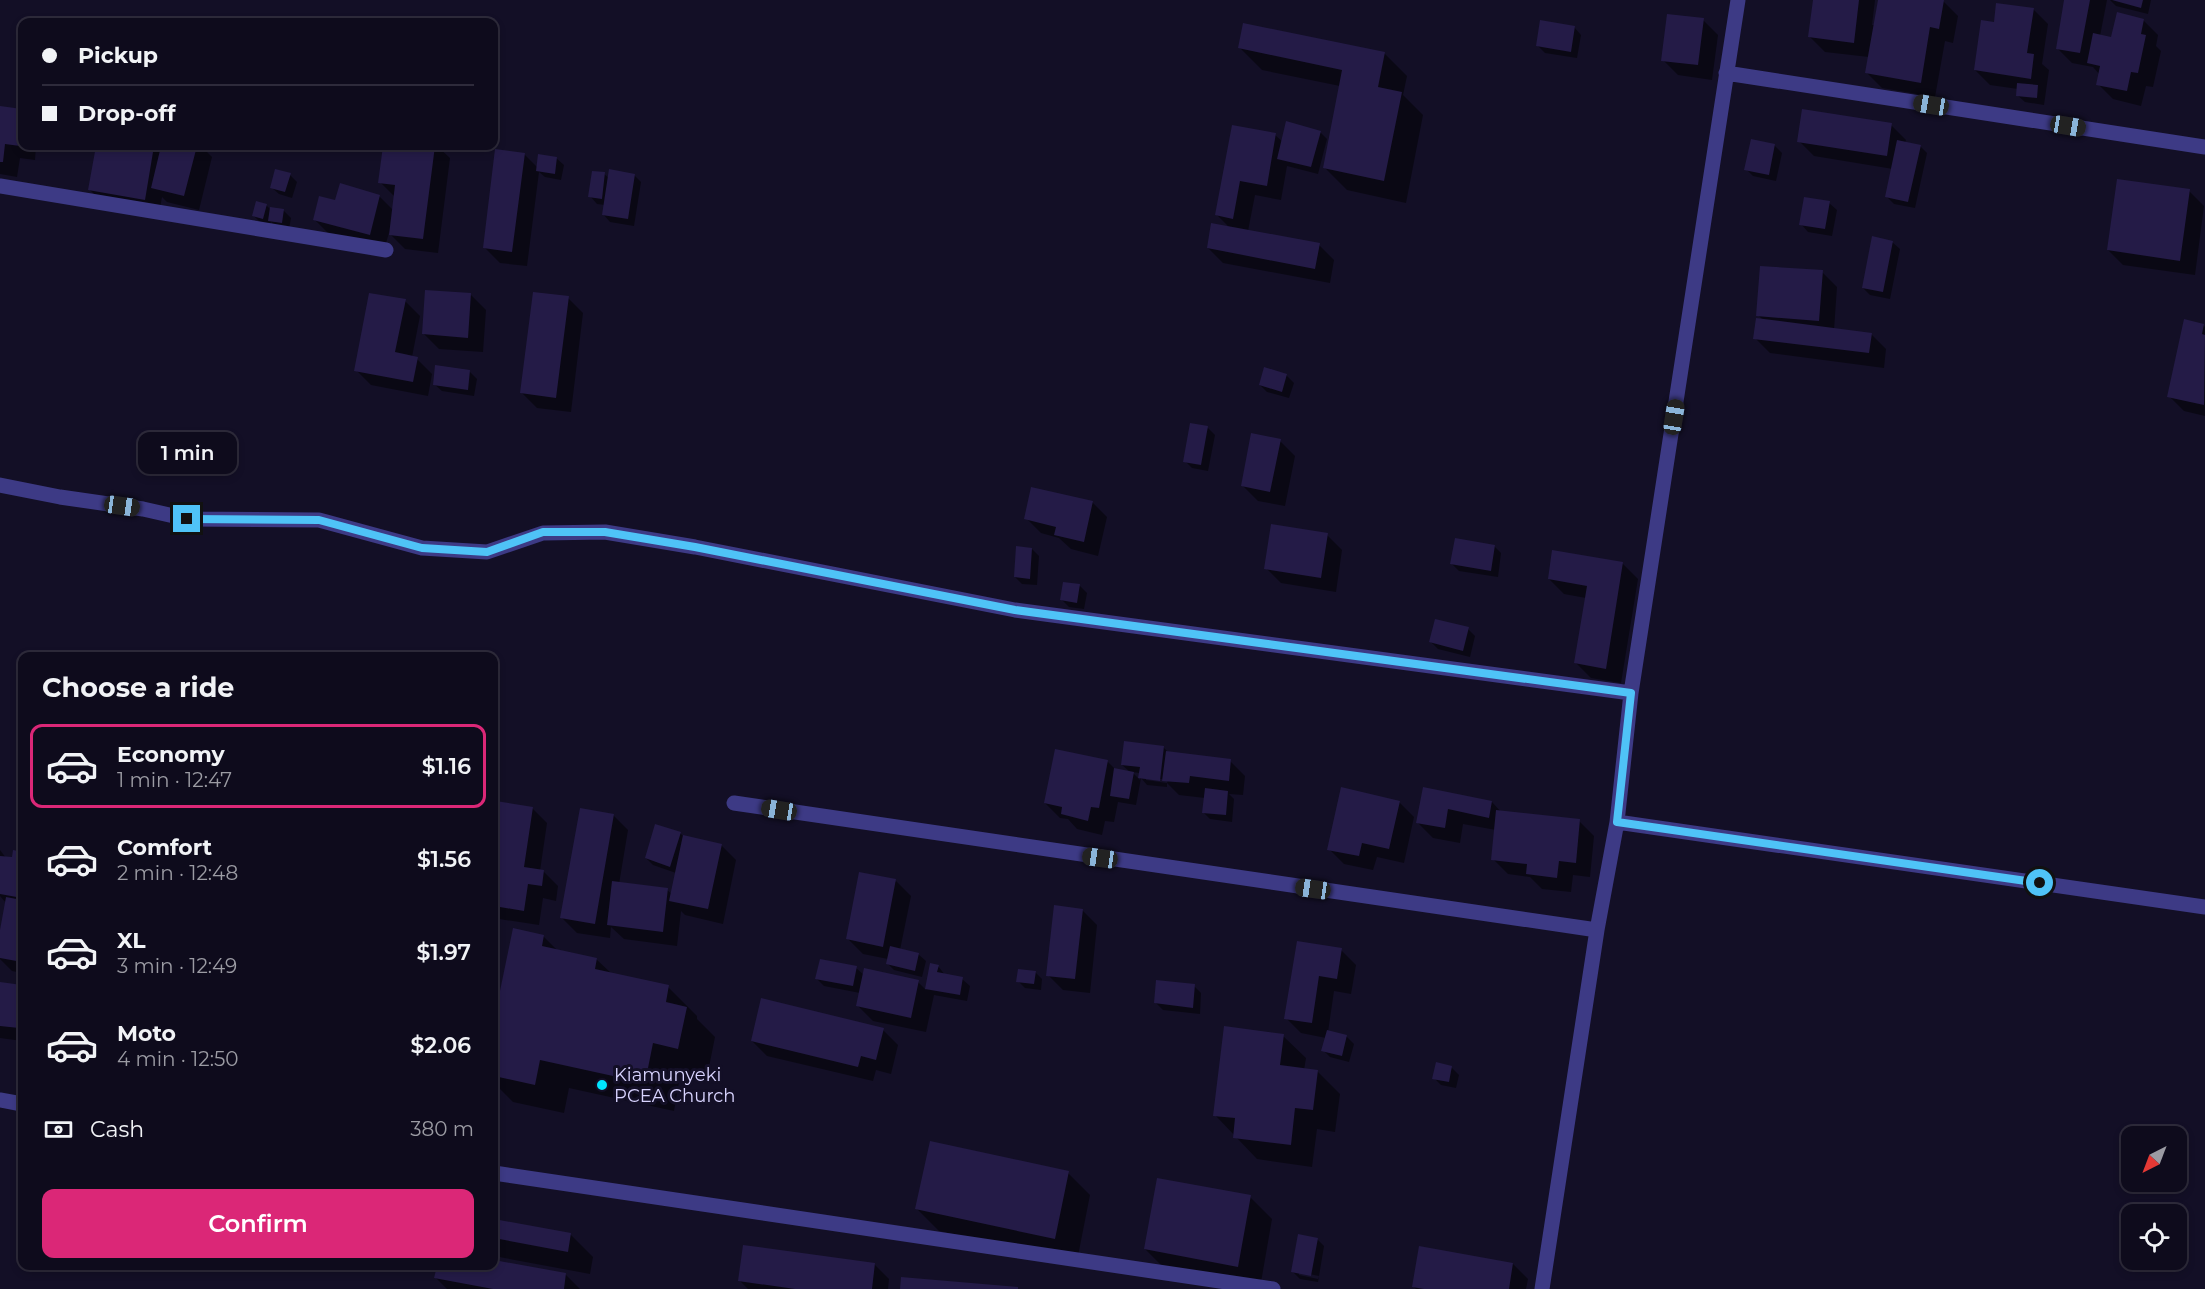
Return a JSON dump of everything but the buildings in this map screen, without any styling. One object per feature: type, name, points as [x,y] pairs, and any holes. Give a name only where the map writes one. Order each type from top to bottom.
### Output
[{"type":"street","points":[[1542,1289],[1597,930],[1617,822],[1631,693],[1738,0]]},
{"type":"street","points":[[1726,73],[2205,147]]},
{"type":"street","points":[[0,186],[386,250]]},
{"type":"street","points":[[0,485],[60,497],[143,509],[187,519],[319,520],[422,548],[487,552],[543,532],[605,532],[695,547],[1015,610],[1631,693]]},
{"type":"street","points":[[734,803],[1597,930]]},
{"type":"street","points":[[1617,822],[2205,907]]},
{"type":"street","points":[[0,1100],[18,1103]]},
{"type":"street","points":[[498,1174],[1273,1289]]},
{"type":"place","name":"Kiamunyeki PCEA Church","points":[[602,1085]]},
{"type":"route","points":[[187,519],[319,520],[422,548],[487,552],[543,532],[605,532],[695,547],[1015,610],[1631,693],[1617,822],[2040,883]]}]
